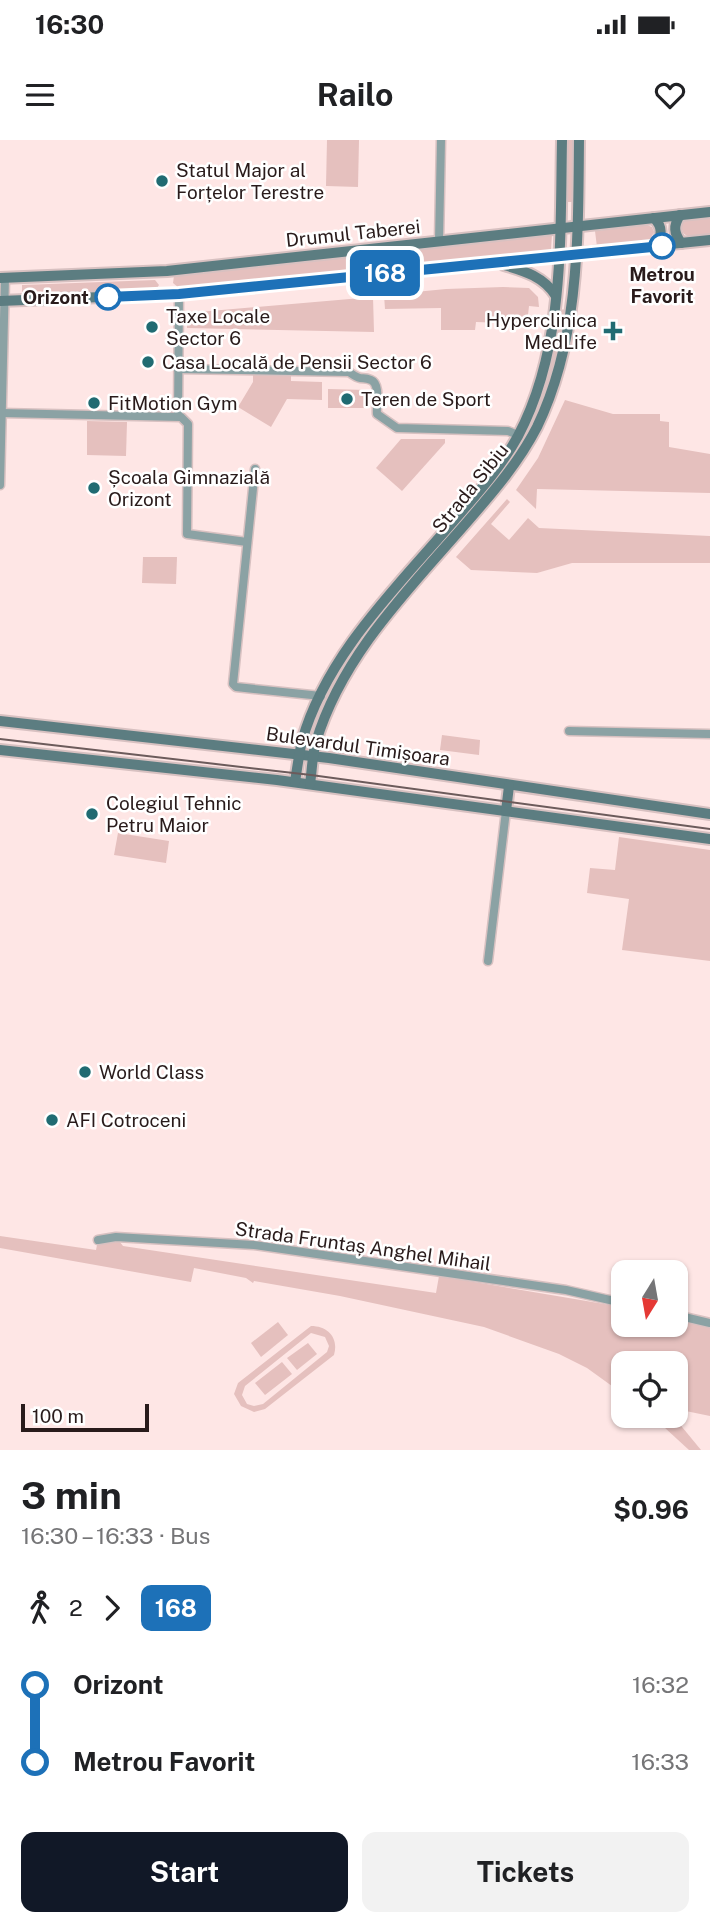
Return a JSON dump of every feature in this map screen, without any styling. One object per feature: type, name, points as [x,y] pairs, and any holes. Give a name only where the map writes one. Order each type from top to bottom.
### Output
[{"type":"main road","name":"Strada Sibiu","points":[[295,782],[305,733],[342,658],[364,626],[493,476],[518,435],[540,383],[553,328],[556,296],[562,140]]},
{"type":"main road","name":"Strada Sibiu","points":[[310,784],[324,719],[355,658],[391,611],[501,483],[536,428],[551,393],[571,306],[577,255],[579,140]]},
{"type":"main road","name":"Drumul Taberei","points":[[2,278],[167,271],[710,212]]},
{"type":"main road","points":[[680,215],[675,234],[681,243]]},
{"type":"main road","points":[[654,218],[661,233],[656,247]]},
{"type":"main road","points":[[2,301],[174,294],[710,240]]},
{"type":"main road","points":[[494,263],[534,275],[548,285],[556,296]]},
{"type":"main road","points":[[167,271],[174,294]]},
{"type":"main road","name":"Bulevardul Timișoara","points":[[0,721],[300,754],[710,814]]},
{"type":"main road","points":[[0,750],[295,782],[710,839]]},
{"type":"main road","points":[[506,811],[509,786]]},
{"type":"main road","points":[[690,836],[693,812]]},
{"type":"street","points":[[439,241],[441,140]]},
{"type":"street","points":[[0,485],[2,278]]},
{"type":"street","points":[[174,294],[178,416]]},
{"type":"street","points":[[178,369],[349,372],[360,380],[375,382],[377,414],[397,428],[508,430],[518,435]]},
{"type":"street","points":[[2,413],[178,416],[184,419],[188,424],[187,534],[247,542]]},
{"type":"street","points":[[255,469],[233,684],[236,687],[321,696]]},
{"type":"street","points":[[569,731],[710,734]]},
{"type":"street","points":[[488,961],[506,811]]},
{"type":"street","name":"Strada Fruntaș Anghel Mihail","points":[[98,1240],[116,1237],[254,1245],[566,1290],[611,1300]]},
{"type":"street","points":[[688,1318],[710,1323]]},
{"type":"shaded area","points":[[327,140],[359,140],[358,187],[326,186]]},
{"type":"shaded area","points":[[567,140],[575,140],[573,202],[566,202]]},
{"type":"shaded area","points":[[710,217],[710,235],[690,236],[683,233],[682,223],[687,219]]},
{"type":"shaded area","points":[[647,225],[652,227],[654,232],[650,240],[597,247],[595,231]]},
{"type":"shaded area","points":[[552,233],[551,251],[179,288],[173,283],[174,276],[179,275]]},
{"type":"shaded area","points":[[155,280],[159,285],[155,291],[22,295],[22,285]]},
{"type":"shaded area","points":[[503,287],[529,288],[538,297],[539,307],[529,306],[527,324],[476,322],[475,330],[441,330],[441,308],[385,309],[384,295]]},
{"type":"shaded area","points":[[373,297],[374,332],[187,328],[187,313]]},
{"type":"shaded area","points":[[563,309],[566,312],[546,389],[532,424],[512,461],[510,460],[546,380]]},
{"type":"shaded area","points":[[253,374],[291,375],[291,381],[322,382],[322,400],[287,399],[271,427],[238,407],[253,382]]},
{"type":"shaded area","name":"Teren de Sport","points":[[328,389],[367,390],[366,408],[328,408]]},
{"type":"shaded area","points":[[565,400],[613,414],[660,414],[660,421],[669,422],[669,447],[710,454],[710,493],[537,489],[536,509],[516,490],[538,458]]},
{"type":"shaded area","points":[[87,421],[127,422],[126,456],[87,455]]},
{"type":"shaded area","points":[[401,439],[445,439],[445,443],[402,491],[376,468]]},
{"type":"shaded area","points":[[507,499],[510,502],[491,524],[509,540],[528,518],[539,528],[710,536],[710,563],[572,563],[537,573],[471,570],[456,557]]},
{"type":"shaded area","points":[[143,557],[177,557],[176,584],[142,583]]},
{"type":"shaded area","points":[[442,735],[480,740],[479,755],[440,750]]},
{"type":"shaded area","points":[[118,833],[169,841],[166,863],[114,855]]},
{"type":"shaded area","points":[[619,837],[710,850],[710,961],[622,950],[629,899],[587,893],[590,868],[615,870]]},
{"type":"shaded area","points":[[0,1236],[96,1250],[98,1240],[116,1237],[123,1246],[436,1293],[439,1276],[611,1305],[611,1337],[688,1337],[688,1321],[710,1326],[710,1416],[688,1411],[688,1351],[611,1351],[611,1385],[587,1368],[559,1354],[484,1327],[340,1296],[254,1281],[253,1283],[246,1278],[194,1268],[191,1282],[0,1248]]},
{"type":"shaded area","points":[[278,1322],[288,1335],[261,1357],[251,1343]]},
{"type":"shaded area","points":[[311,1326],[322,1328],[333,1338],[334,1355],[265,1409],[254,1412],[241,1406],[234,1394],[238,1383]],"holes":[[[311,1333],[325,1337],[329,1346],[327,1352],[263,1404],[247,1404],[242,1395],[245,1386]]]},
{"type":"shaded area","points":[[308,1343],[317,1354],[297,1370],[287,1358]]},
{"type":"shaded area","points":[[282,1362],[292,1374],[265,1395],[255,1383]]},
{"type":"shaded area","points":[[665,1428],[683,1428],[701,1450],[689,1450]]},
{"type":"tram line","points":[[0,739],[311,775],[710,829]]},
{"type":"bus line","name":"168","points":[[108,297],[179,294],[662,246]]},
{"type":"place","name":"Statul Major al Forțelor Terestre","points":[[162,181]]},
{"type":"place","name":"Metrou Favorit","points":[[662,246]]},
{"type":"place","name":"Orizont","points":[[108,297]]},
{"type":"place","name":"Taxe Locale Sector 6","points":[[152,327]]},
{"type":"place","name":"Hyperclinica MedLife","points":[[613,331]]},
{"type":"place","name":"Casa Locală de Pensii Sector 6","points":[[148,362]]},
{"type":"place","name":"Teren de Sport","points":[[347,399]]},
{"type":"place","name":"FitMotion Gym","points":[[94,403]]},
{"type":"place","name":"Școala Gimnazială Orizont","points":[[94,488]]},
{"type":"place","name":"Colegiul Tehnic Petru Maior","points":[[92,814]]},
{"type":"place","name":"World Class","points":[[85,1072]]},
{"type":"place","name":"AFI Cotroceni","points":[[52,1120]]}]
